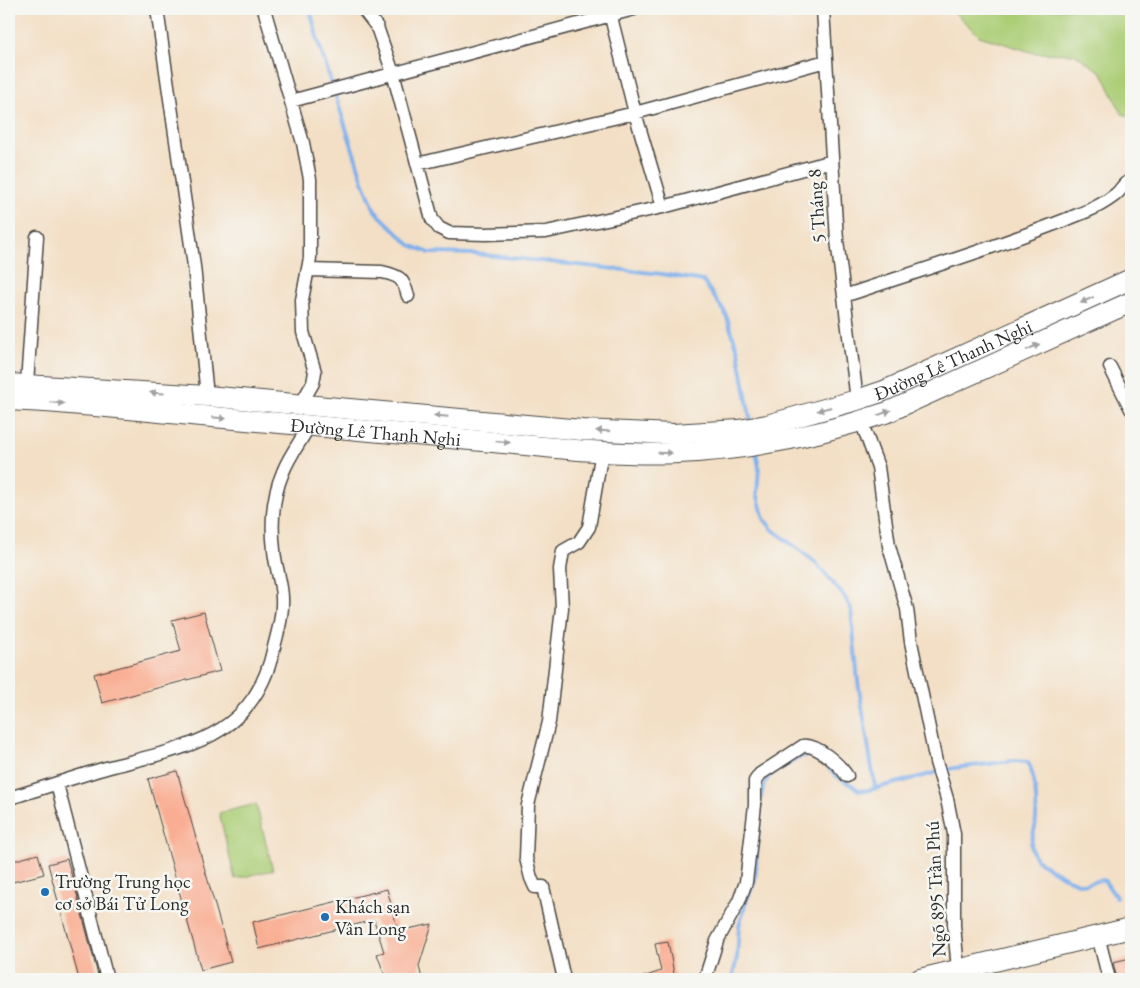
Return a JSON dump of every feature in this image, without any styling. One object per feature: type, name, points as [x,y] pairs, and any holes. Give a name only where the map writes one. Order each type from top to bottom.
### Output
[{"type":"main road","name":"Đường Lê Thanh Nghị","points":[[768,434],[884,391],[1131,279]]},
{"type":"main road","name":"Đường Lê Thanh Nghị","points":[[768,434],[861,421],[888,412],[1131,302]]},
{"type":"main road","points":[[1063,311],[1071,330]]},
{"type":"main road","name":"Đường Lê Thanh Nghị","points":[[18,384],[207,396],[582,430],[740,439]]},
{"type":"main road","name":"Đường Lê Thanh Nghị","points":[[9,400],[53,402],[602,451],[678,453],[740,439]]},
{"type":"main road","points":[[476,440],[479,420]]},
{"type":"main road","points":[[740,439],[768,434]]},
{"type":"main road","points":[[920,979],[967,972],[1131,928]]},
{"type":"street","points":[[157,9],[194,266],[207,396]]},
{"type":"street","points":[[264,9],[303,143],[310,179],[310,258],[302,300],[303,332],[314,372],[312,383],[302,404]]},
{"type":"street","points":[[363,9],[377,27],[392,73],[432,219],[439,228],[449,233],[546,232],[663,207],[832,161]]},
{"type":"street","points":[[291,101],[609,12],[634,9]]},
{"type":"street","name":"5 Tháng 8","points":[[823,9],[837,240],[857,400]]},
{"type":"street","points":[[609,12],[635,113],[663,207]]},
{"type":"street","points":[[417,164],[635,113],[826,61]]},
{"type":"street","points":[[844,296],[1041,230],[1095,208],[1116,194],[1124,183],[1131,181]]},
{"type":"street","points":[[18,384],[37,237]]},
{"type":"street","points":[[308,270],[382,272],[394,275],[404,283],[408,296]]},
{"type":"street","points":[[1110,367],[1131,408]]},
{"type":"street","name":"Ngõ 895 Trần Phú","points":[[861,421],[878,467],[889,546],[907,609],[911,642],[936,762],[942,777],[954,834],[954,925],[967,972]]},
{"type":"street","points":[[9,798],[100,770],[190,746],[225,728],[242,714],[260,690],[270,665],[281,616],[282,597],[276,569],[272,515],[282,472],[309,426]]},
{"type":"street","points":[[564,979],[542,887],[535,887],[526,858],[528,805],[549,722],[562,608],[560,569],[563,551],[579,542],[590,527],[602,451]]},
{"type":"street","points":[[705,979],[717,941],[739,901],[746,882],[751,850],[755,781],[760,774],[803,746],[808,746],[825,754],[847,776]]},
{"type":"street","points":[[57,784],[107,979]]},
{"type":"street","points":[[1098,936],[1109,979]]},
{"type":"green space","points":[[951,9],[1131,9],[1131,116],[1122,114],[1102,73],[1075,54],[1034,53],[979,36]]},
{"type":"green space","points":[[256,804],[273,870],[235,879],[219,813]]},
{"type":"building","points":[[204,612],[220,671],[102,703],[94,674],[181,651],[172,620]]},
{"type":"building","points":[[177,771],[231,962],[201,970],[148,779]]},
{"type":"building","points":[[38,854],[44,874],[9,883],[9,862]]},
{"type":"building","points":[[67,859],[99,979],[79,979],[48,864]]},
{"type":"building","points":[[387,889],[398,931],[432,924],[419,966],[422,979],[386,979],[377,954],[384,952],[374,920],[259,949],[253,922]]},
{"type":"building","points":[[668,942],[675,979],[643,979],[643,977],[661,971],[655,944]]},
{"type":"building","points":[[1131,958],[1131,979],[1117,979],[1113,962]]},
{"type":"waterway","points":[[310,9],[318,41],[363,181],[375,211],[410,245],[430,253],[475,254],[662,274],[703,281],[725,312],[738,351],[751,423]]},
{"type":"waterway","points":[[756,452],[759,467],[757,493],[764,519],[772,529],[815,562],[844,596],[851,608],[858,682],[875,787]]},
{"type":"waterway","points":[[761,798],[764,783],[770,775],[802,756],[817,756],[837,776],[859,790],[865,791],[954,768],[1013,761],[1028,762],[1036,794],[1036,820],[1031,843],[1035,856],[1046,866],[1078,883],[1085,884],[1104,880],[1116,897]]},
{"type":"waterway","points":[[732,979],[737,958],[739,926],[755,880],[759,820]]},
{"type":"place","name":"Trường Trung học cơ sở Bái Tử Long","points":[[45,892]]},
{"type":"place","name":"Khách sạn Vân Long","points":[[325,917]]}]
